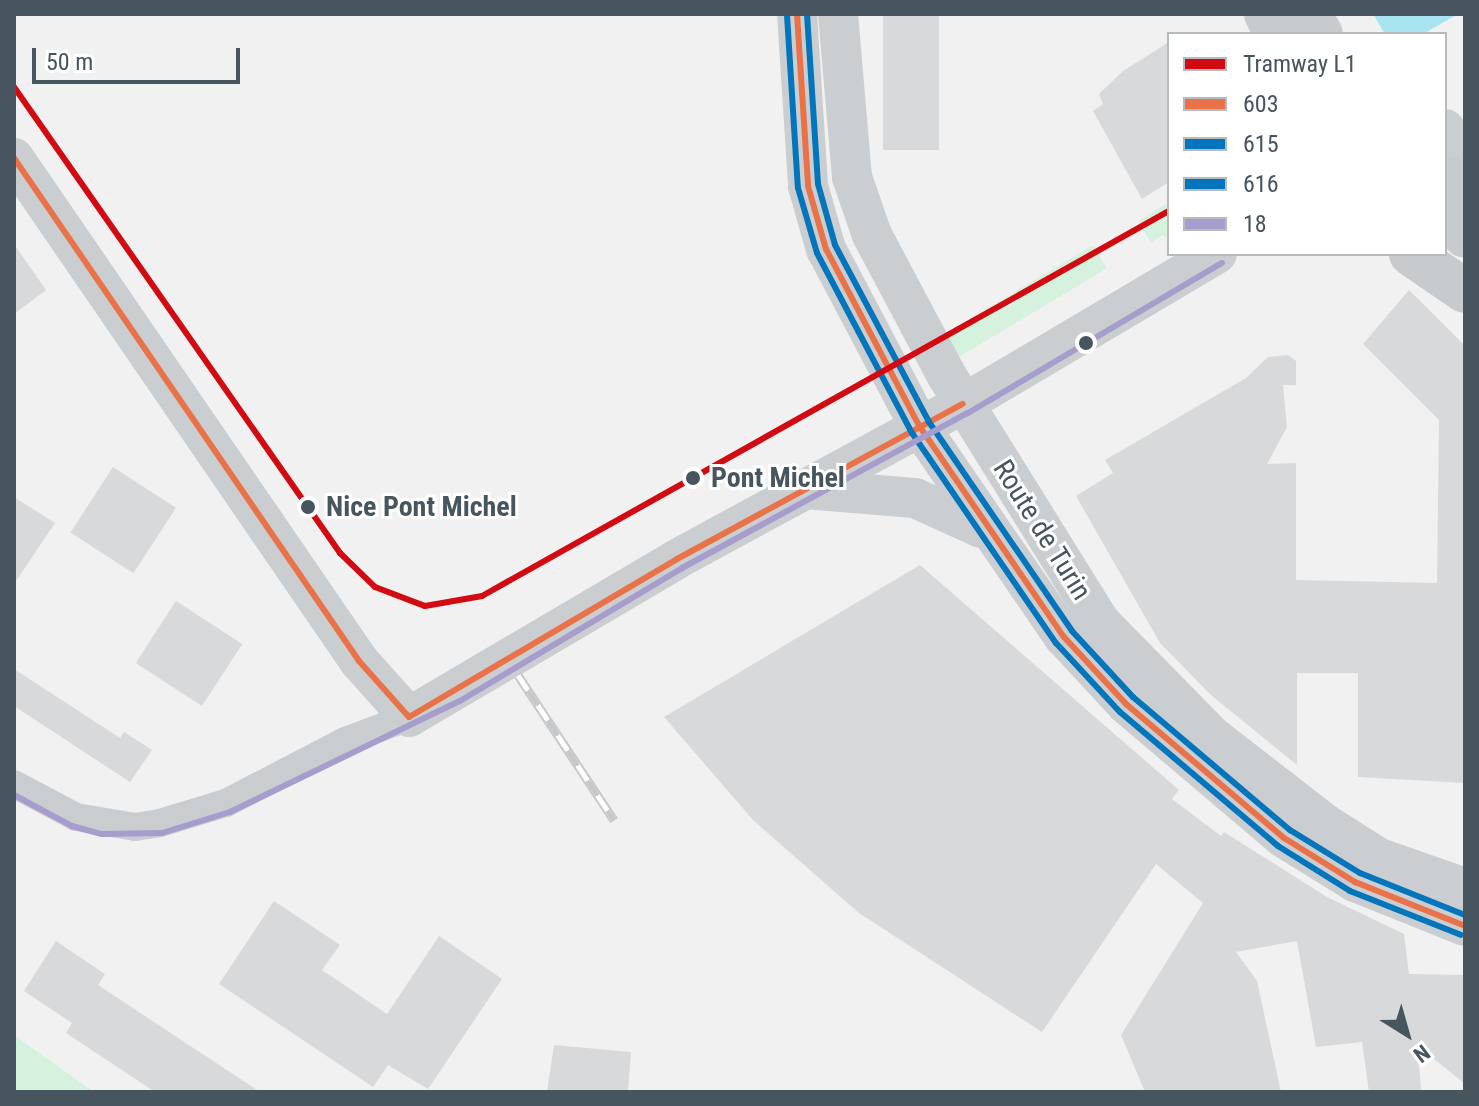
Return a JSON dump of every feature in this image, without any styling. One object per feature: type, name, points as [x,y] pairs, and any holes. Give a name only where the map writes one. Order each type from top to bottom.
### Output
[{"type":"main road","name":"Route de Turin","points":[[797,14],[814,217],[920,427],[988,532],[1064,637],[1126,704],[1200,772],[1284,838],[1355,882],[1465,926]]},
{"type":"main road","name":"Route de Turin","points":[[838,14],[852,177],[860,207],[963,404],[1101,623],[1152,679],[1212,736],[1324,823],[1379,858],[1465,888]]},
{"type":"main road","points":[[1266,14],[1275,32]]},
{"type":"main road","points":[[1309,14],[1320,32]]},
{"type":"main road","points":[[1338,14],[1349,32]]},
{"type":"main road","points":[[1447,112],[1465,102]]},
{"type":"main road","points":[[1447,132],[1465,158]]},
{"type":"main road","points":[[14,158],[359,661],[409,717],[592,609],[963,404],[1214,256]]},
{"type":"main road","points":[[1447,176],[1465,199]]},
{"type":"main road","points":[[1447,215],[1465,236]]},
{"type":"main road","points":[[1414,256],[1465,291]]},
{"type":"main road","points":[[805,489],[924,500],[988,532]]},
{"type":"street","points":[[14,784],[76,817],[103,824],[160,823],[226,803],[345,741],[409,717]]},
{"type":"green space","points":[[1167,203],[1167,239],[1163,235],[1151,243],[1138,221]]},
{"type":"green space","points":[[1093,245],[1107,268],[953,360],[940,337]]},
{"type":"green space","points":[[14,1035],[94,1092],[14,1092]]},
{"type":"water","points":[[1373,14],[1465,14],[1447,32],[1384,32]]},
{"type":"pier","points":[[1458,14],[1465,14],[1465,140],[1447,121],[1447,32],[1426,32]]},
{"type":"building","points":[[883,14],[939,14],[939,150],[883,150]]},
{"type":"building","points":[[1167,43],[1167,183],[1142,199],[1093,111],[1103,104],[1099,94],[1123,71]]},
{"type":"building","points":[[14,244],[46,290],[14,314]]},
{"type":"building","points":[[1409,290],[1465,346],[1465,783],[1358,777],[1358,673],[1297,673],[1297,765],[1211,695],[1160,643],[1076,496],[1113,473],[1105,460],[1246,378],[1268,357],[1288,355],[1296,361],[1296,385],[1283,385],[1287,427],[1267,464],[1296,463],[1296,580],[1437,583],[1439,420],[1363,344]]},
{"type":"building","points":[[113,467],[176,508],[133,573],[71,532]]},
{"type":"building","points":[[14,497],[55,523],[14,584]]},
{"type":"building","points":[[920,565],[1179,790],[1172,799],[1221,836],[1224,832],[1327,897],[1404,934],[1409,974],[1465,975],[1465,1084],[1418,1046],[1421,1092],[1369,1092],[1362,1042],[1316,1047],[1297,941],[1236,952],[1257,981],[1281,1092],[1145,1092],[1121,1035],[1203,903],[1156,864],[1042,1032],[859,913],[753,820],[664,717]]},
{"type":"building","points":[[176,601],[242,644],[202,706],[136,663]]},
{"type":"building","points":[[14,669],[120,738],[124,732],[152,750],[130,782],[14,706]]},
{"type":"building","points":[[274,901],[340,945],[322,970],[387,1014],[439,936],[502,979],[428,1089],[388,1065],[373,1087],[219,984]]},
{"type":"building","points":[[56,941],[105,974],[98,985],[260,1092],[155,1092],[66,1033],[72,1023],[24,991]]},
{"type":"building","points":[[554,1045],[631,1052],[628,1092],[547,1092]]},
{"type":"railway","points":[[518,675],[614,820]]},
{"type":"tram line","name":"L1","points":[[14,87],[340,553],[375,587],[425,606],[482,596],[1167,212]]},
{"type":"transit line","name":"603","points":[[797,14],[808,186],[826,249],[920,427],[1064,637],[1126,704],[1284,838],[1355,882],[1465,926]]},
{"type":"transit line","name":"616","points":[[807,14],[818,184],[835,245],[929,422],[1072,631],[1133,697],[1290,830],[1360,873],[1465,915]]},
{"type":"transit line","name":"615","points":[[787,15],[798,188],[817,253],[912,433],[1056,643],[1120,712],[1278,846],[1350,891],[1461,935]]},
{"type":"transit line","name":"603","points":[[14,158],[359,661],[409,717],[677,559],[963,404]]},
{"type":"transit line","name":"18","points":[[14,795],[72,826],[102,834],[162,833],[230,812],[460,701],[682,568],[968,413],[1222,263]]},
{"type":"place","name":"Pont Michel","points":[[693,478]]},
{"type":"place","name":"Nice Pont Michel","points":[[308,507]]}]
